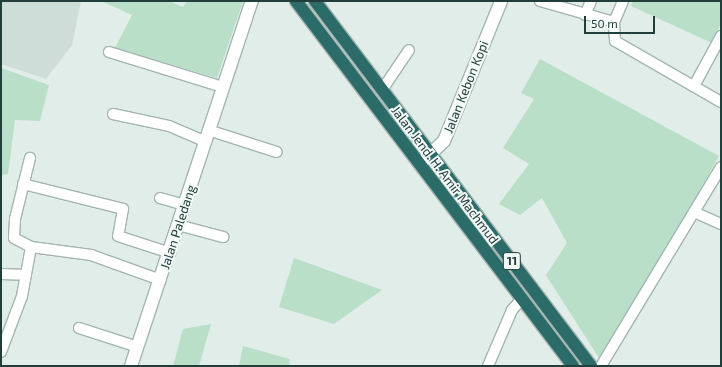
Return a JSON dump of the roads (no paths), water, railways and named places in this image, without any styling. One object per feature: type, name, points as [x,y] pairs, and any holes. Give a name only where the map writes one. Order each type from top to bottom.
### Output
[{"type":"highway","name":"Jalan Jend. H. Amir Machmud","points":[[296,1],[573,366]]},
{"type":"highway","name":"Jalan Jend. H. Amir Machmud","points":[[316,2],[591,366]]},
{"type":"street","name":"Jalan Paledang","points":[[131,366],[170,253],[206,136],[252,1]]},
{"type":"street","name":"Jalan Kebon Kopi","points":[[420,164],[432,156],[444,141],[501,1]]},
{"type":"street","points":[[540,1],[614,22]]},
{"type":"street","points":[[585,15],[591,1]]},
{"type":"street","points":[[623,1],[614,22],[615,41],[721,102]]},
{"type":"street","points":[[694,86],[721,36]]},
{"type":"street","points":[[382,90],[409,50]]},
{"type":"street","points":[[109,52],[223,87]]},
{"type":"street","points":[[113,114],[277,152]]},
{"type":"street","points":[[30,158],[15,219],[14,238],[31,247],[91,256],[161,280]]},
{"type":"street","points":[[601,366],[721,167]]},
{"type":"street","points":[[23,184],[123,209],[118,236],[170,253]]},
{"type":"street","points":[[160,198],[185,205]]},
{"type":"street","points":[[694,212],[721,224]]},
{"type":"street","points":[[178,225],[223,237]]},
{"type":"street","points":[[1,352],[22,296],[31,247]]},
{"type":"street","points":[[1,274],[26,275]]},
{"type":"street","points":[[488,366],[512,310],[522,299]]},
{"type":"street","points":[[79,328],[138,347]]}]
